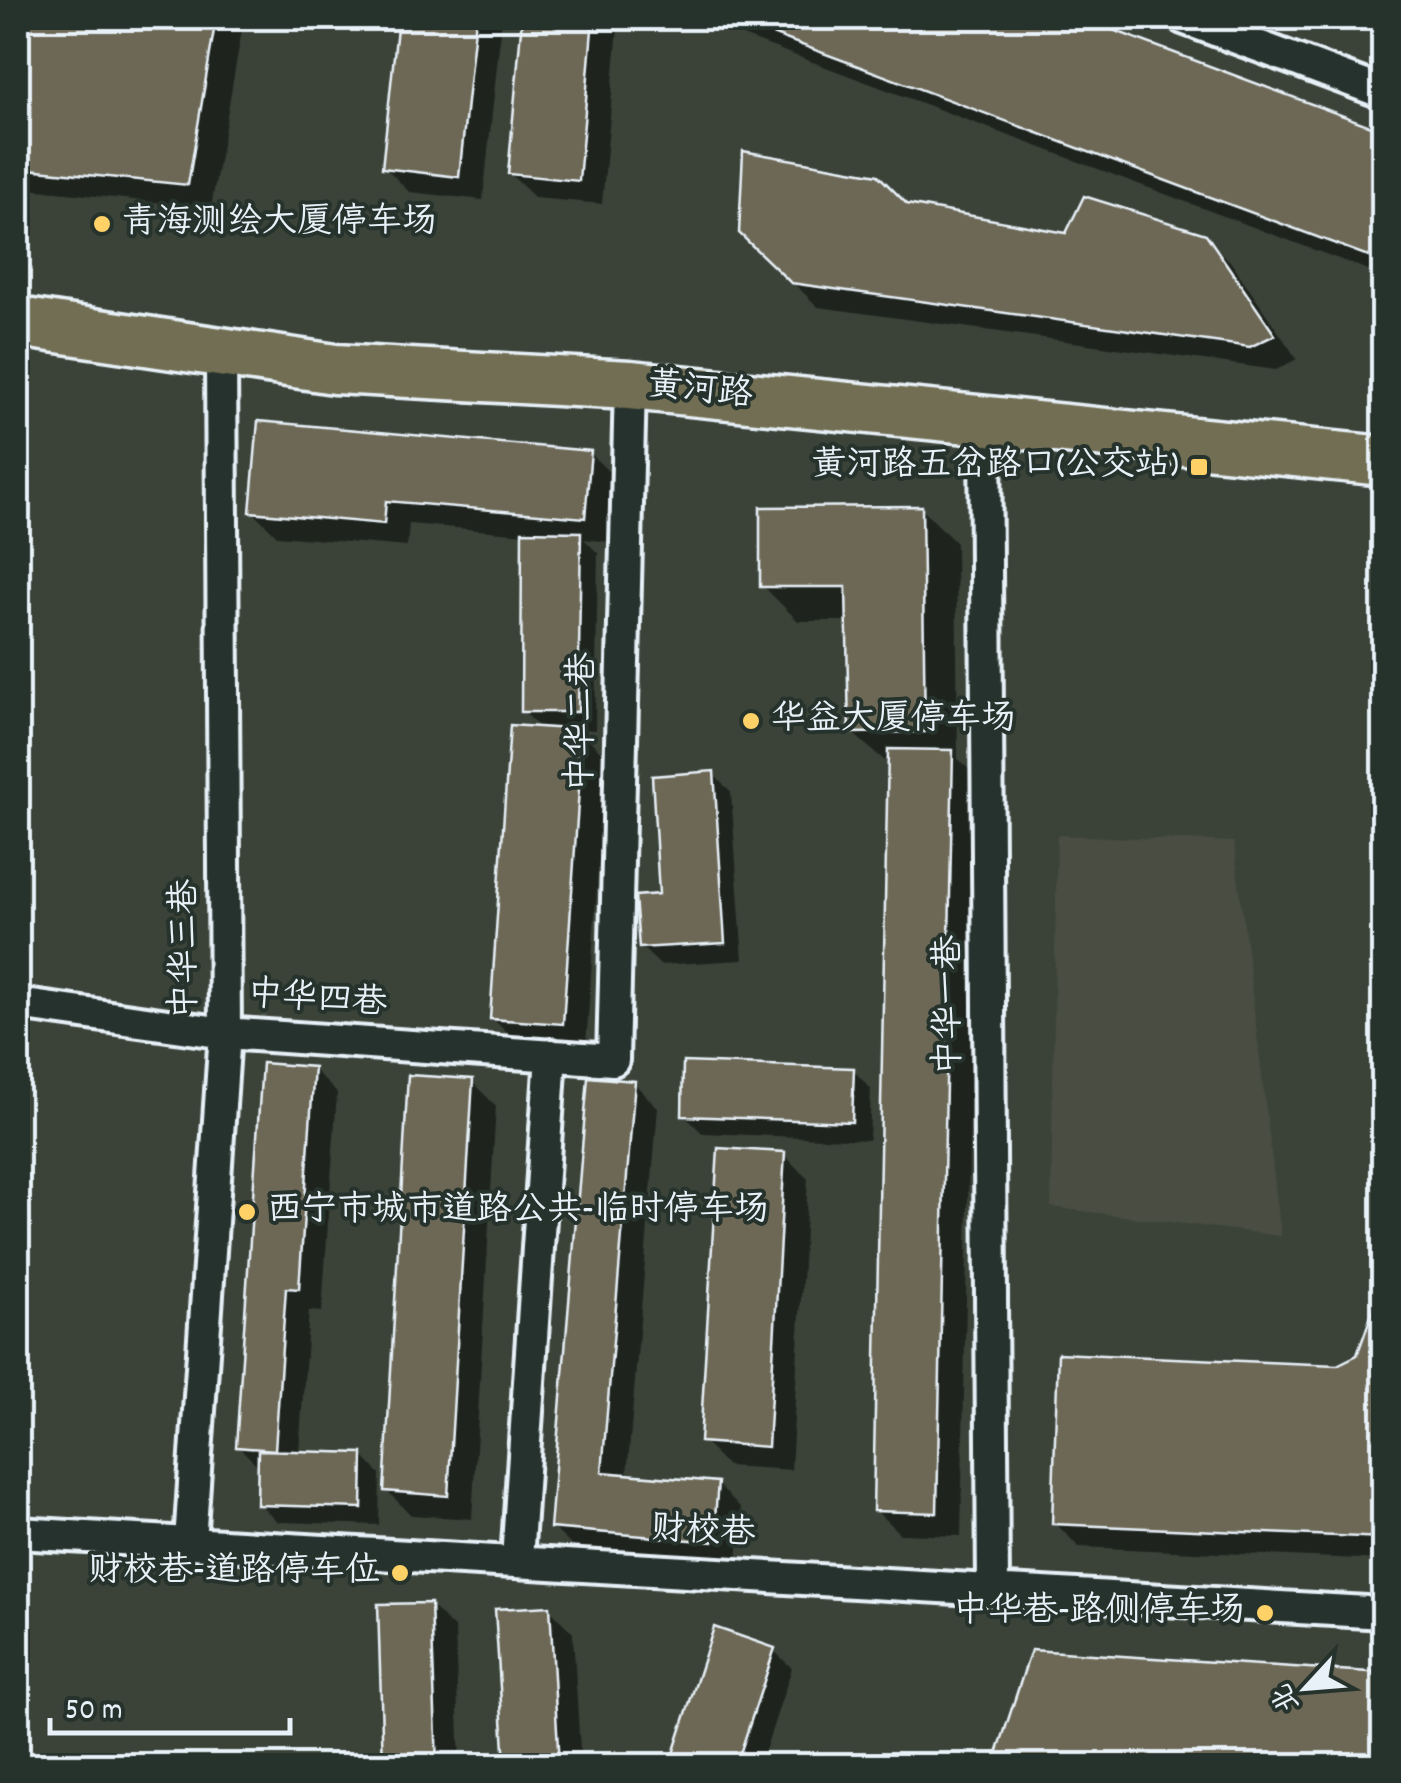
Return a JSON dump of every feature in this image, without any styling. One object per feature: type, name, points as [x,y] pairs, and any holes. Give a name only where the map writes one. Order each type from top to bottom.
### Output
[{"type":"main road","name":"黄河路","points":[[18,322],[335,369],[630,385],[1384,461]]},
{"type":"street","points":[[1183,18],[1384,93]]},
{"type":"street","name":"中华三巷","points":[[190,1542],[226,1032],[221,355]]},
{"type":"street","name":"中华二巷","points":[[613,1060],[630,385]]},
{"type":"street","name":"中华一巷","points":[[986,422],[992,1588]]},
{"type":"street","name":"中华四巷","points":[[18,1004],[226,1032],[613,1060]]},
{"type":"street","points":[[517,1560],[551,1055]]},
{"type":"street","name":"财校巷","points":[[18,1533],[1384,1612]]},
{"type":"shaded area","points":[[1057,835],[1234,842],[1281,1236],[1051,1207]]},
{"type":"building","points":[[20,18],[216,18],[188,185],[18,168]]},
{"type":"building","points":[[398,18],[476,18],[459,177],[382,168]]},
{"type":"building","points":[[522,18],[593,18],[579,181],[508,174]]},
{"type":"building","points":[[729,18],[1081,18],[1384,131],[1384,262]]},
{"type":"building","points":[[743,151],[878,175],[907,204],[1066,233],[1084,196],[1206,234],[1275,335],[1250,347],[791,283],[739,233]]},
{"type":"building","points":[[258,421],[591,451],[585,518],[386,501],[384,524],[250,512]]},
{"type":"building","points":[[922,506],[925,732],[849,733],[846,587],[760,587],[760,507]]},
{"type":"building","points":[[522,531],[581,532],[578,712],[521,712]]},
{"type":"building","points":[[510,725],[583,730],[563,1024],[490,1019]]},
{"type":"building","points":[[888,749],[953,750],[937,1513],[873,1511]]},
{"type":"building","points":[[714,771],[725,943],[639,948],[635,896],[659,894],[652,776]]},
{"type":"building","points":[[683,1062],[854,1068],[852,1122],[682,1116]]},
{"type":"building","points":[[262,1063],[314,1067],[299,1289],[286,1288],[275,1450],[236,1447]]},
{"type":"building","points":[[408,1075],[473,1079],[448,1496],[384,1491]]},
{"type":"building","points":[[588,1077],[635,1081],[602,1472],[718,1482],[713,1542],[550,1528]]},
{"type":"building","points":[[718,1148],[785,1152],[768,1447],[700,1442]]},
{"type":"building","points":[[1384,1280],[1384,1538],[1052,1524],[1058,1353],[1337,1365],[1357,1355]]},
{"type":"building","points":[[258,1450],[363,1453],[362,1508],[257,1505]]},
{"type":"building","points":[[431,1603],[437,1766],[383,1766],[378,1604]]},
{"type":"building","points":[[550,1606],[559,1766],[505,1766],[495,1609]]},
{"type":"building","points":[[714,1627],[775,1648],[736,1766],[669,1766]]},
{"type":"building","points":[[1031,1650],[1384,1673],[1384,1743],[1376,1766],[993,1766]]},
{"type":"place","name":"青海测绘大厦停车场","points":[[102,224]]},
{"type":"place","name":"黄河路五岔路口(公交站)","points":[[1199,467]]},
{"type":"place","name":"华益大厦停车场","points":[[751,721]]},
{"type":"place","name":"西宁市城市道路公共-临时停车场","points":[[247,1212]]},
{"type":"place","name":"财校巷-道路停车位","points":[[400,1573]]},
{"type":"place","name":"中华巷-路侧停车场","points":[[1265,1613]]}]
